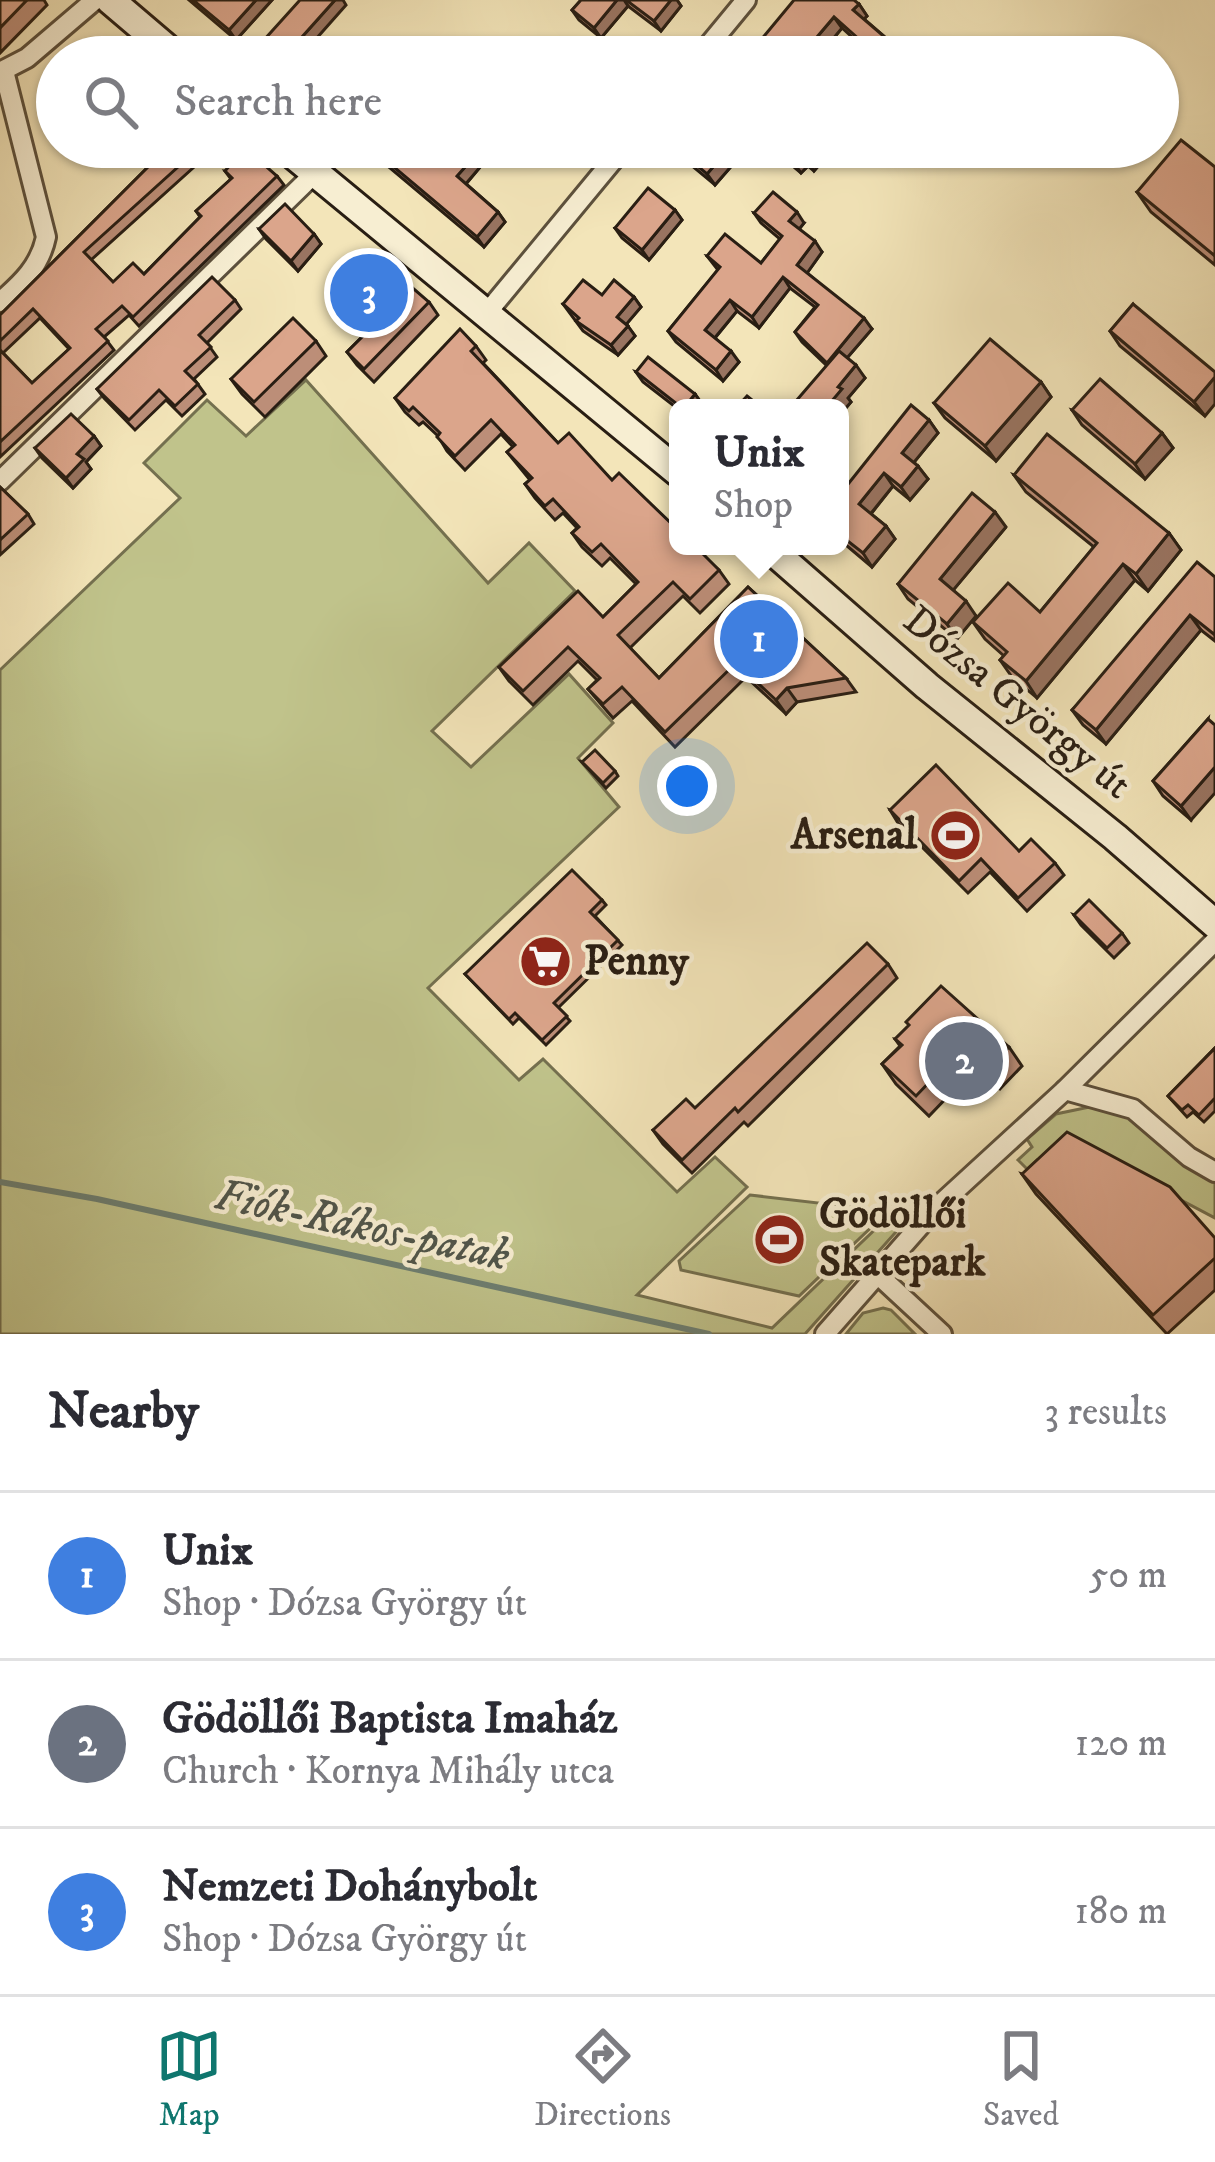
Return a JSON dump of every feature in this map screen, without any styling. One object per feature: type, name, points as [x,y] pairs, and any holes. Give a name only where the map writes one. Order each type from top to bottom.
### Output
[{"type":"main road","points":[[110,0],[152,36]]},
{"type":"main road","points":[[309,168],[669,465]]},
{"type":"main road","name":"Dózsa György út","points":[[777,555],[926,686],[1215,924]]},
{"type":"street","points":[[53,36],[95,0]]},
{"type":"street","points":[[714,36],[738,3]]},
{"type":"street","points":[[0,302],[34,269],[46,237],[2,71],[36,50]]},
{"type":"street","points":[[486,314],[607,168]]},
{"type":"street","points":[[0,481],[315,173]]},
{"type":"street","points":[[825,1334],[934,1210],[1065,1090],[1215,940]]},
{"type":"street","points":[[1065,1090],[1133,1109],[1189,1157],[1215,1172]]},
{"type":"street","points":[[875,1272],[942,1334]]},
{"type":"green space","points":[[306,380],[488,583],[529,543],[575,591],[432,731],[471,767],[569,674],[613,723],[578,758],[619,807],[428,988],[519,1080],[543,1059],[677,1192],[715,1157],[747,1187],[637,1295],[772,1328],[886,1219],[903,1224],[805,1334],[0,1334],[0,670],[180,498],[144,463],[207,400],[246,436]]},
{"type":"green space","points":[[1099,1105],[1126,1113],[1215,1179],[1215,1218],[1177,1198],[1049,1172],[1037,1160],[1027,1169],[1018,1160],[1032,1147],[1027,1139],[1056,1114]]},
{"type":"green space","name":"Gödöllői Skatepark","points":[[750,1195],[879,1210],[881,1218],[799,1296],[681,1270],[679,1261]]},
{"type":"green space","points":[[883,1308],[915,1334],[846,1334],[863,1313]]},
{"type":"building","points":[[0,0],[27,0],[0,28]]},
{"type":"building","points":[[193,0],[256,0],[229,30]]},
{"type":"building","points":[[300,0],[335,0],[303,36],[268,36]]},
{"type":"building","points":[[581,0],[617,0],[594,28],[572,10]]},
{"type":"building","points":[[626,0],[671,0],[654,21]]},
{"type":"building","points":[[794,0],[854,0],[859,4],[853,10],[883,36],[855,36],[834,17],[818,36],[764,36]]},
{"type":"building","points":[[1179,142],[1215,167],[1215,256],[1137,192],[1157,168],[1179,168]]},
{"type":"building","points":[[147,168],[177,168],[84,252],[113,282],[133,263],[144,274],[201,216],[196,211],[232,178],[228,168],[268,168],[277,176],[133,317],[122,306],[96,329],[108,341],[0,442],[0,350],[32,383],[70,348],[33,309],[0,341],[0,315]]},
{"type":"building","points":[[395,168],[464,168],[457,176],[498,212],[477,237]]},
{"type":"building","points":[[648,188],[675,210],[642,250],[615,228]]},
{"type":"building","points":[[773,192],[797,212],[789,221],[815,241],[797,265],[864,318],[827,363],[795,332],[818,305],[783,277],[752,317],[730,300],[705,330],[731,351],[716,370],[668,331],[720,267],[707,256],[725,234],[761,263],[782,236],[754,213]]},
{"type":"building","points":[[285,204],[314,234],[291,261],[259,229]]},
{"type":"building","points":[[371,252],[429,302],[364,369],[347,352],[370,329],[331,291]]},
{"type":"building","points":[[212,277],[235,300],[199,335],[211,347],[185,371],[198,384],[175,406],[159,390],[129,420],[97,389]]},
{"type":"building","points":[[583,280],[602,295],[614,280],[634,297],[617,317],[628,326],[611,345],[576,321],[579,318],[563,304]]},
{"type":"building","points":[[1133,304],[1215,372],[1194,402],[1110,331]]},
{"type":"building","points":[[293,318],[316,341],[254,402],[231,379]]},
{"type":"building","points":[[460,329],[476,346],[471,351],[558,443],[569,433],[612,480],[619,473],[669,521],[669,555],[704,555],[719,570],[690,599],[673,582],[618,635],[659,678],[748,587],[846,678],[787,688],[776,700],[736,663],[665,732],[622,687],[603,704],[588,689],[600,678],[568,647],[523,691],[499,667],[578,591],[603,617],[638,582],[601,544],[592,552],[572,533],[579,527],[553,499],[545,506],[525,484],[532,478],[507,452],[515,445],[491,420],[455,456],[437,437],[440,433],[413,407],[409,411],[395,398]]},
{"type":"building","points":[[990,339],[1041,382],[985,446],[934,403]]},
{"type":"building","points":[[839,351],[856,365],[834,399],[798,399]]},
{"type":"building","points":[[648,357],[695,394],[691,399],[670,399],[636,372]]},
{"type":"building","points":[[1100,379],[1162,433],[1135,464],[1072,410]]},
{"type":"building","points":[[911,405],[929,420],[902,453],[918,466],[901,487],[884,473],[859,504],[886,526],[863,553],[849,542],[849,483]]},
{"type":"building","points":[[71,414],[94,436],[77,454],[84,459],[66,478],[35,448]]},
{"type":"building","points":[[1047,434],[1169,533],[1136,574],[1123,564],[1026,681],[1000,660],[1007,652],[973,622],[1008,583],[1040,612],[1097,543],[1014,475]]},
{"type":"building","points":[[0,487],[28,514],[0,540]]},
{"type":"building","points":[[972,493],[995,512],[940,579],[966,601],[947,624],[898,584]]},
{"type":"building","points":[[1197,562],[1215,577],[1215,635],[1190,615],[1096,730],[1072,710]]},
{"type":"building","points":[[1208,719],[1215,725],[1215,767],[1181,806],[1153,781]]},
{"type":"building","points":[[595,750],[615,771],[603,783],[582,762]]},
{"type":"building","name":"Arsenal","points":[[936,765],[1019,851],[1031,839],[1055,863],[1018,898],[981,859],[959,881],[890,810]]},
{"type":"building","name":"Penny","points":[[572,870],[602,900],[590,912],[618,940],[554,1003],[567,1016],[542,1040],[515,1013],[509,1019],[465,974]]},
{"type":"building","points":[[1089,900],[1122,933],[1107,948],[1074,915]]},
{"type":"building","points":[[867,943],[888,964],[738,1112],[735,1108],[682,1160],[653,1130],[686,1099],[695,1108]]},
{"type":"building","points":[[941,986],[1009,1047],[986,1070],[963,1047],[916,1096],[882,1064],[902,1045],[895,1039],[909,1025],[906,1022]]},
{"type":"building","points":[[1215,1048],[1215,1098],[1199,1115],[1188,1105],[1182,1110],[1168,1096]]},
{"type":"building","points":[[1067,1132],[1170,1187],[1215,1238],[1215,1258],[1153,1315],[1022,1174]]},
{"type":"waterway","name":"Fiók-Rákos-patak","points":[[0,1182],[97,1199],[709,1334]]},
{"type":"place","name":"Nemzeti Dohánybolt","points":[[369,293]]},
{"type":"place","name":"Unix","points":[[759,639]]},
{"type":"place","name":"Arsenal","points":[[956,836]]},
{"type":"place","name":"Penny","points":[[545,962]]},
{"type":"place","name":"Gödöllői Baptista Imaház","points":[[964,1061]]},
{"type":"place","name":"Gödöllői Skatepark","points":[[780,1239]]}]
